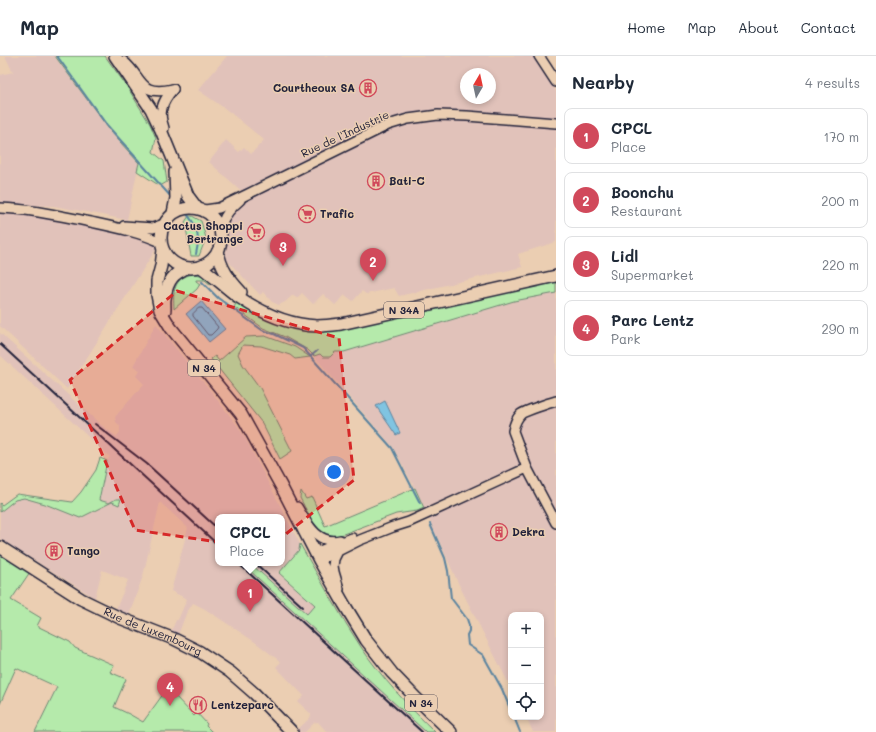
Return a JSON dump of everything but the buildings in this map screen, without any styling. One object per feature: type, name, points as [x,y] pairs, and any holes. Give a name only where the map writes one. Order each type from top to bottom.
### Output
[{"type":"main road","points":[[116,56],[151,109],[188,196],[201,209],[213,216],[221,233],[221,242],[218,252],[214,258],[208,263],[194,268],[186,268],[173,262],[167,257],[162,246]]},
{"type":"main road","points":[[173,213],[176,198],[174,163]]},
{"type":"main road","points":[[173,213],[188,207],[201,209]]},
{"type":"main road","name":"N 34","points":[[173,213],[164,224],[161,233],[161,266],[157,281],[157,295],[160,310],[167,322],[241,414],[281,486],[317,557],[366,640],[392,673],[451,732]]},
{"type":"main road","name":"N 34A","points":[[218,252],[219,259],[227,275],[253,306]]},
{"type":"main road","name":"N 34A","points":[[201,266],[236,295],[272,316],[303,325],[324,326],[341,324],[556,276]]},
{"type":"main road","points":[[167,322],[165,296],[169,283],[175,275],[186,268]]},
{"type":"main road","name":"Rue de Luxembourg","points":[[0,548],[81,599],[120,618],[174,639],[204,654],[230,672],[254,693],[292,732]]},
{"type":"street","points":[[116,56],[126,64],[145,87],[162,92],[173,89],[162,106],[161,120],[169,140],[170,152]]},
{"type":"street","points":[[539,56],[556,82]]},
{"type":"street","name":"Rue de l'Industrie","points":[[201,209],[219,208],[388,125],[408,119],[438,115],[556,123]]},
{"type":"street","name":"Rue de l'Industrie","points":[[221,233],[226,215],[234,205],[246,195]]},
{"type":"street","points":[[0,208],[31,210],[108,226],[150,237],[162,246]]},
{"type":"street","points":[[108,226],[153,228],[164,224]]},
{"type":"street","points":[[556,401],[522,413],[514,426],[513,431],[527,468],[556,523]]},
{"type":"street","points":[[317,557],[338,551],[360,540],[409,522],[527,468]]},
{"type":"street","points":[[281,486],[291,497],[315,534],[328,541],[335,541],[358,535],[392,522],[422,516]]},
{"type":"street","points":[[317,557],[358,535]]},
{"type":"street","points":[[338,551],[334,559],[333,566],[344,604]]},
{"type":"highlighted area","points":[[177,291],[339,338],[354,480],[267,549],[135,530],[70,380]]},
{"type":"shaded area","points":[[5,56],[55,56],[111,132],[139,163],[127,220],[54,206],[0,204],[0,75],[13,72]]},
{"type":"shaded area","points":[[227,56],[534,56],[556,91],[556,242],[518,254],[522,267],[399,296],[394,288],[366,294],[362,291],[353,301],[345,295],[335,305],[323,294],[313,304],[302,293],[297,298],[293,295],[279,305],[272,302],[263,292],[260,295],[227,260],[226,257],[227,233],[223,222],[246,195],[209,162],[226,140],[239,152],[244,147],[251,154],[264,140],[227,110],[198,90]]},
{"type":"shaded area","points":[[0,213],[36,216],[121,233],[150,241],[154,244],[156,249],[67,389],[0,326]]},
{"type":"shaded area","points":[[556,293],[556,732],[533,732],[527,720],[544,720],[544,612],[508,612],[508,682],[460,587],[415,488],[393,447],[314,356],[344,352],[514,301]]},
{"type":"shaded area","points":[[156,324],[236,424],[244,436],[284,514],[215,514],[215,566],[250,566],[248,568],[426,732],[327,732],[318,722],[314,723],[305,732],[295,732],[310,718],[311,714],[298,702],[304,696],[276,667],[281,662],[255,642],[205,609],[193,603],[186,614],[178,635],[171,632],[187,599],[171,591],[188,528],[160,502],[143,576],[129,614],[116,609],[128,580],[102,570],[95,598],[0,539],[0,512],[15,500],[24,498],[45,504],[80,518],[112,502],[116,499],[109,503],[99,500],[107,461],[110,457],[0,355],[0,333],[100,424],[117,437],[120,432],[120,426],[116,422],[115,417],[144,384],[136,376],[140,370],[133,366]]},
{"type":"shaded area","points":[[285,515],[300,544],[299,550],[279,573],[315,605],[307,615],[253,566],[285,566]]},
{"type":"green space","points":[[55,56],[105,56],[126,85],[150,124],[156,138],[153,152],[164,161],[167,182],[160,186],[137,171],[139,163],[111,132]]},
{"type":"green space","points":[[189,216],[201,221],[206,238],[199,256],[191,256],[185,222]]},
{"type":"green space","points":[[193,274],[201,275],[207,278],[294,327],[556,280],[556,293],[514,301],[344,352],[335,352],[330,357],[323,357],[320,354],[314,356],[308,350],[285,337],[263,328],[234,307],[236,304],[213,283],[211,285],[205,280],[196,280],[200,284],[197,289],[174,309],[174,292],[178,282],[186,276]]},
{"type":"green space","points":[[265,336],[295,347],[310,357],[295,359],[290,355],[261,346],[243,345],[238,354],[243,365],[260,388],[292,451],[280,459],[262,423],[211,359],[215,356],[219,361],[246,337]]},
{"type":"green space","points":[[100,458],[107,461],[99,500],[109,503],[116,499],[121,499],[119,505],[112,502],[80,518],[45,504],[24,498],[15,500],[0,512],[0,503],[2,505],[17,494],[72,502],[96,470]]},
{"type":"green space","points":[[415,488],[424,508],[417,511],[396,514],[338,536],[325,534],[318,528],[300,498],[301,491],[306,499],[312,497],[325,526]]},
{"type":"green space","points":[[300,544],[345,622],[377,669],[435,732],[426,732],[247,568],[249,566],[253,566],[307,614],[315,605],[279,573],[299,550]]},
{"type":"green space","points":[[0,553],[30,572],[11,600],[41,618],[37,626],[70,642],[75,648],[114,665],[110,672],[126,679],[114,707],[143,722],[169,686],[172,690],[169,694],[172,697],[174,695],[194,716],[197,713],[212,732],[35,732],[57,687],[16,668],[0,704]]},
{"type":"water","points":[[201,301],[225,329],[209,342],[186,314]]},
{"type":"water","points":[[385,401],[400,433],[396,435],[376,406]]},
{"type":"waterway","points":[[57,56],[106,124],[172,198]]},
{"type":"waterway","points":[[179,205],[193,221],[198,239],[196,254]]},
{"type":"waterway","points":[[202,282],[218,298],[262,330],[303,348],[392,448],[420,503]]},
{"type":"waterway","points":[[311,356],[317,351]]},
{"type":"waterway","points":[[430,524],[445,558],[451,598],[467,619],[469,625],[467,635],[468,645],[483,655],[502,689],[508,704]]},
{"type":"waterway","points":[[515,720],[520,732]]},
{"type":"railway","points":[[0,344],[215,542]]},
{"type":"railway","points":[[95,424],[147,464],[215,526]]},
{"type":"railway","points":[[241,566],[422,732]]},
{"type":"railway","points":[[258,566],[303,607]]},
{"type":"place","name":"Courtheoux SA","points":[[368,88]]},
{"type":"place","name":"Bati-C","points":[[376,181]]},
{"type":"place","name":"Trafic","points":[[307,214]]},
{"type":"place","name":"Cactus Shoppi Bertrange","points":[[256,232]]},
{"type":"place","name":"Lidl","points":[[283,266]]},
{"type":"place","name":"Boonchu","points":[[373,281]]},
{"type":"place","name":"Dekra","points":[[499,532]]},
{"type":"place","name":"Tango","points":[[54,551]]},
{"type":"place","name":"CPCL","points":[[250,612]]},
{"type":"place","name":"Lentzeparc","points":[[198,705]]},
{"type":"place","name":"Parc Lentz","points":[[170,706]]}]
